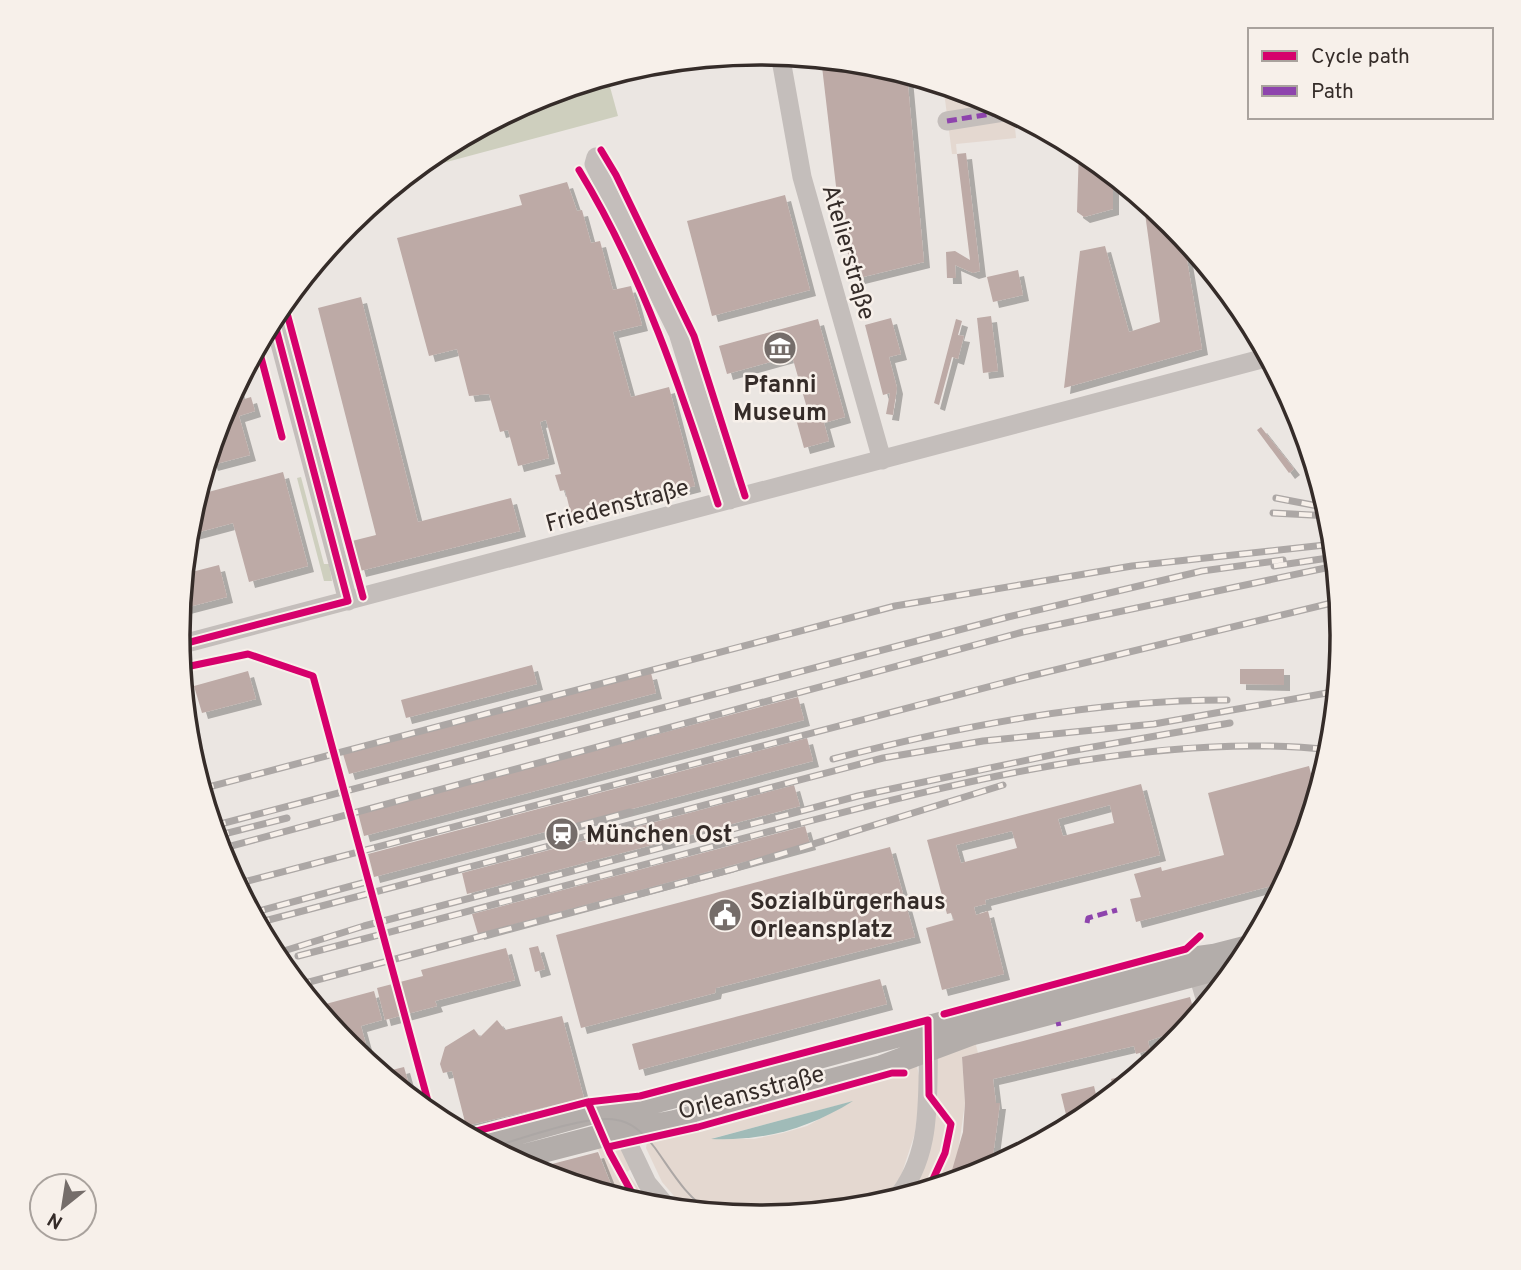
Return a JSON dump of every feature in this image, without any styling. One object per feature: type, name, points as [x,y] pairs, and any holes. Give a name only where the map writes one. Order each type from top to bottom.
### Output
[{"type":"main road","name":"Orleansstraße","points":[[1195,966],[1235,952]]},
{"type":"main road","name":"Orleansstraße","points":[[526,1154],[617,1122],[929,1038],[1090,982],[1227,963]]},
{"type":"main road","name":"Orleansstraße","points":[[495,1139],[593,1112],[617,1122]]},
{"type":"street","name":"Atelierstraße","points":[[782,66],[802,177],[881,460]]},
{"type":"street","points":[[947,121],[992,114]]},
{"type":"street","points":[[596,157],[594,164],[678,333],[730,500]]},
{"type":"street","points":[[277,333],[348,601]]},
{"type":"street","name":"Friedenstraße","points":[[190,642],[1259,360]]},
{"type":"street","points":[[1195,966],[1203,994]]},
{"type":"street","points":[[908,1186],[920,1153],[926,1123],[931,1076],[929,1038]]},
{"type":"street","points":[[617,1122],[647,1183],[657,1195]]},
{"type":"green space","points":[[609,85],[618,116],[440,164],[475,141],[542,108]]},
{"type":"green space","points":[[301,477],[324,564],[329,564],[332,581],[324,581],[297,478]]},
{"type":"shaded area","points":[[944,95],[1015,125],[1016,138],[956,144],[957,154],[952,154]]},
{"type":"shaded area","points":[[975,1041],[978,1053],[962,1057],[965,1103],[957,1159],[952,1172],[918,1183],[917,1179],[938,1058]]},
{"type":"shaded area","points":[[917,1066],[921,1086],[915,1133],[901,1176],[891,1190],[798,1204],[723,1204],[676,1198],[662,1182],[646,1148],[648,1136]],"holes":[[[850,1102],[807,1126],[754,1139],[714,1138]]]},
{"type":"shaded area","points":[[612,1145],[625,1151],[632,1168],[627,1172],[641,1192],[612,1186],[597,1146]]},
{"type":"water","points":[[853,1101],[819,1119],[785,1131],[749,1138],[711,1139]]},
{"type":"building","points":[[822,69],[908,84],[924,262],[855,279],[841,229]]},
{"type":"building","points":[[966,153],[980,271],[973,273],[955,265],[956,278],[947,278],[946,252],[955,251],[970,260],[957,154]]},
{"type":"building","points":[[1079,162],[1113,187],[1113,209],[1084,217],[1077,212]]},
{"type":"building","points":[[567,182],[577,211],[582,210],[591,243],[600,241],[613,290],[631,286],[642,325],[613,332],[631,397],[669,387],[695,486],[572,518],[565,490],[560,491],[555,475],[561,474],[546,420],[540,422],[549,458],[518,466],[508,430],[500,432],[489,394],[469,396],[457,349],[429,356],[397,238],[522,205],[519,195]]},
{"type":"building","points":[[785,195],[810,290],[712,316],[687,221]]},
{"type":"building","points":[[1145,214],[1186,256],[1202,349],[1064,388],[1080,251],[1105,246],[1129,332],[1160,322]]},
{"type":"building","points":[[1018,270],[1023,295],[993,302],[987,277]]},
{"type":"building","points":[[361,297],[418,522],[511,498],[520,531],[360,571],[352,541],[376,535],[318,308]]},
{"type":"building","points":[[991,316],[998,371],[983,373],[977,318]]},
{"type":"building","points":[[891,318],[901,354],[889,357],[897,388],[893,415],[886,414],[890,393],[883,395],[865,325]]},
{"type":"building","points":[[818,319],[845,417],[824,423],[829,441],[804,448],[796,419],[809,415],[792,356],[727,374],[719,346]]},
{"type":"building","points":[[956,319],[962,321],[958,335],[964,336],[958,359],[952,357],[939,405],[934,403]]},
{"type":"building","points":[[251,397],[255,411],[239,416],[250,455],[217,464],[242,400]]},
{"type":"building","points":[[1261,427],[1294,469],[1289,473],[1257,430]]},
{"type":"building","points":[[283,472],[308,566],[249,582],[233,523],[200,532],[209,492]]},
{"type":"building","points":[[219,565],[227,597],[191,606],[194,571]]},
{"type":"building","points":[[532,665],[537,684],[406,718],[401,700]]},
{"type":"building","points":[[1240,669],[1284,669],[1284,685],[1240,684]]},
{"type":"building","points":[[248,671],[256,699],[202,713],[194,686]]},
{"type":"building","points":[[651,673],[656,693],[349,774],[343,754]]},
{"type":"building","points":[[798,697],[804,720],[364,836],[358,813]]},
{"type":"building","points":[[807,738],[813,761],[374,877],[368,854]]},
{"type":"building","points":[[1309,766],[1312,778],[1300,818],[1273,886],[1136,922],[1130,899],[1141,897],[1134,874],[1161,867],[1162,871],[1224,855],[1208,793]]},
{"type":"building","points":[[1141,784],[1160,855],[985,900],[986,904],[974,907],[976,915],[988,911],[1004,974],[942,990],[926,928],[954,920],[951,913],[947,914],[927,840]],"holes":[[[1110,805],[1114,823],[1063,836],[1058,819]],[[1012,831],[1017,848],[961,863],[956,845]]]},
{"type":"building","points":[[794,785],[800,806],[467,894],[462,873]]},
{"type":"building","points":[[805,826],[810,844],[478,934],[472,914]]},
{"type":"building","points":[[890,847],[915,937],[716,988],[715,993],[581,1028],[556,935]]},
{"type":"building","points":[[538,946],[545,969],[535,972],[529,948]]},
{"type":"building","points":[[506,948],[515,980],[435,1001],[437,1006],[385,1020],[377,988],[423,976],[421,970]]},
{"type":"building","points":[[880,979],[887,1004],[639,1070],[632,1044]]},
{"type":"building","points":[[374,991],[382,1020],[361,1026],[367,1047],[357,1038],[326,1004]]},
{"type":"building","points":[[1190,997],[1193,1007],[1167,1035],[1148,1041],[1150,1050],[1136,1054],[1134,1046],[993,1079],[996,1103],[1000,1103],[993,1155],[951,1172],[963,1132],[965,1103],[962,1057]]},
{"type":"building","points":[[562,1016],[584,1098],[469,1125],[465,1123],[452,1071],[443,1073],[440,1064],[445,1047],[474,1029],[480,1037],[497,1020],[505,1030]]},
{"type":"building","points":[[404,1067],[409,1083],[392,1070]]},
{"type":"building","points":[[1094,1086],[1096,1095],[1066,1116],[1061,1094]]},
{"type":"building","points":[[598,1152],[611,1186],[549,1165]]},
{"type":"tram line","points":[[504,1144],[572,1124],[604,1119],[623,1121],[647,1139],[687,1192],[698,1201]]},
{"type":"railway","points":[[1276,498],[1316,506]]},
{"type":"railway","points":[[1273,513],[1318,515]]},
{"type":"railway","points":[[211,786],[895,606],[1132,566],[1323,545]]},
{"type":"railway","points":[[1274,566],[1326,558]]},
{"type":"railway","points":[[223,823],[1008,617],[1202,571],[1283,560]]},
{"type":"railway","points":[[231,846],[1023,632],[1327,568]]},
{"type":"railway","points":[[246,881],[1022,678],[1330,603]]},
{"type":"railway","points":[[267,920],[883,758],[983,741],[1154,724],[1328,693]]},
{"type":"railway","points":[[833,759],[1028,717],[1128,705],[1227,700]]},
{"type":"railway","points":[[285,951],[364,926],[858,796],[1070,751],[1230,723]]},
{"type":"railway","points":[[298,956],[837,814],[977,780],[1121,755],[1192,748],[1263,746],[1319,749]]},
{"type":"railway","points":[[308,982],[733,869],[1003,785]]},
{"type":"railway","points":[[556,832],[630,812]]},
{"type":"railway","points":[[227,833],[287,818]]},
{"type":"railway","points":[[262,910],[370,881]]},
{"type":"marked path","points":[[947,121],[992,114]]},
{"type":"marked path","points":[[1087,923],[1088,918],[1117,910]]},
{"type":"marked path","points":[[1058,1022],[1059,1026]]},
{"type":"cycle path","points":[[601,150],[616,175],[694,336],[745,496]]},
{"type":"cycle path","points":[[579,170],[602,209],[641,291],[690,418],[718,504]]},
{"type":"cycle path","points":[[288,316],[363,597]]},
{"type":"cycle path","points":[[190,642],[348,601],[277,333]]},
{"type":"cycle path","points":[[262,360],[282,437]]},
{"type":"cycle path","points":[[191,666],[248,654],[313,676],[427,1097]]},
{"type":"cycle path","points":[[944,1014],[1186,949],[1200,936]]},
{"type":"cycle path","points":[[478,1131],[588,1102],[640,1096],[928,1020],[929,1095],[951,1124],[945,1153],[933,1178]]},
{"type":"cycle path","points":[[608,1147],[698,1127],[892,1073],[904,1073]]},
{"type":"cycle path","points":[[588,1102],[610,1153],[630,1190]]},
{"type":"place","name":"Pfanni Museum","points":[[780,348]]},
{"type":"place","name":"München Ost","points":[[562,834]]},
{"type":"place","name":"Sozialbürgerhaus Orleansplatz","points":[[725,915]]}]
